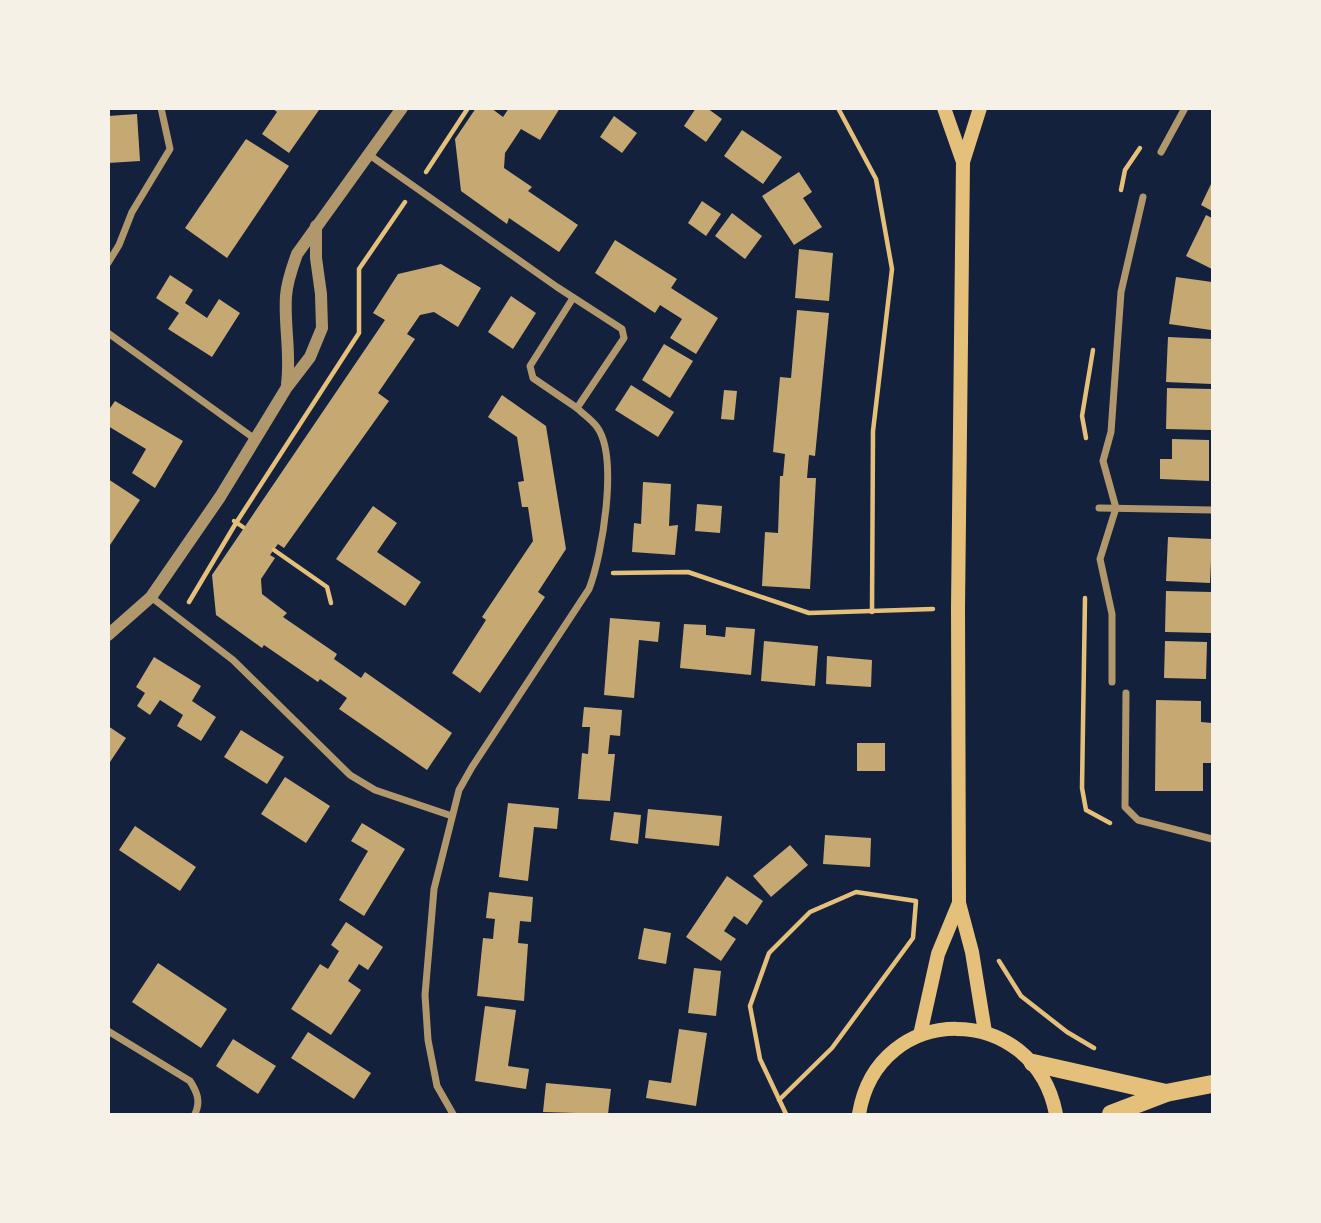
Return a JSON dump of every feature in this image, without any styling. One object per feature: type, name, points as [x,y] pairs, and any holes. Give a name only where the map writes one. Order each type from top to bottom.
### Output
[{"type":"main road","points":[[944,108],[963,162]]},
{"type":"main road","points":[[981,108],[963,162],[958,608],[959,903],[985,1032]]},
{"type":"main road","points":[[920,1035],[938,954],[959,903]]},
{"type":"main road","points":[[859,1115],[862,1097],[873,1074],[890,1054],[920,1035],[952,1028],[985,1032],[1021,1051],[1046,1082],[1056,1115]]},
{"type":"main road","points":[[1033,1063],[1166,1093]]},
{"type":"main road","points":[[1111,1115],[1166,1093],[1213,1084]]},
{"type":"street","points":[[108,263],[132,212],[170,149],[161,108]]},
{"type":"street","points":[[287,387],[290,362],[286,298],[297,254],[402,108]]},
{"type":"street","points":[[1161,152],[1185,108]]},
{"type":"street","points":[[368,155],[573,298],[622,329],[624,338],[577,408]]},
{"type":"street","points":[[1112,682],[1112,614],[1100,559],[1116,508],[1102,461],[1111,432],[1121,292],[1143,197]]},
{"type":"street","points":[[108,635],[151,597],[220,497],[287,387],[310,357],[322,328],[316,226]]},
{"type":"street","points":[[453,1115],[437,1086],[428,1040],[425,995],[434,890],[452,816],[459,790],[472,767],[589,589],[595,573],[607,496],[606,452],[598,428],[577,408],[533,378],[530,366],[573,298]]},
{"type":"street","points":[[109,334],[255,439]]},
{"type":"street","points":[[1099,508],[1213,510]]},
{"type":"street","points":[[151,597],[233,660],[350,775],[375,790],[452,816]]},
{"type":"street","points":[[1126,693],[1125,807],[1138,820],[1213,839]]},
{"type":"street","points":[[108,1031],[190,1081],[198,1093],[195,1115]]},
{"type":"path","points":[[838,108],[876,179],[892,269],[873,431],[872,612]]},
{"type":"path","points":[[274,550],[327,587],[331,603]]},
{"type":"path","points":[[595,573],[688,572],[809,613],[958,608]]},
{"type":"path","points":[[779,1100],[832,1048],[914,938],[916,901],[856,892],[810,912],[769,953],[750,1006],[760,1059],[779,1100],[786,1115]]},
{"type":"path","points":[[914,938],[938,954]]},
{"type":"path","points":[[971,952],[991,951],[1021,996],[1067,1032],[1103,1054]]},
{"type":"building","points":[[272,108],[319,110],[289,153],[262,134],[277,112]]},
{"type":"building","points":[[476,108],[491,108],[503,117],[509,108],[560,108],[540,140],[521,129],[505,153],[504,168],[532,187],[528,191],[578,225],[559,252],[509,218],[507,224],[461,191],[455,139]]},
{"type":"building","points":[[696,108],[707,108],[722,119],[706,142],[684,126]]},
{"type":"building","points":[[137,114],[140,161],[108,163],[108,116]]},
{"type":"building","points":[[614,116],[637,133],[622,153],[600,137]]},
{"type":"building","points":[[742,130],[782,157],[763,184],[724,156]]},
{"type":"building","points":[[246,139],[289,166],[227,258],[185,228]]},
{"type":"building","points":[[799,172],[812,192],[803,198],[822,227],[794,245],[762,196]]},
{"type":"building","points":[[1212,182],[1212,211],[1201,205]]},
{"type":"building","points":[[702,201],[721,214],[706,236],[688,223]]},
{"type":"building","points":[[732,213],[762,236],[745,259],[715,236]]},
{"type":"building","points":[[1206,215],[1212,218],[1212,269],[1186,256]]},
{"type":"building","points":[[615,240],[677,279],[671,288],[718,318],[696,354],[670,338],[682,319],[660,305],[655,313],[595,273]]},
{"type":"building","points":[[799,249],[833,253],[829,301],[795,298]]},
{"type":"building","points":[[441,264],[481,288],[458,327],[434,312],[420,315],[407,334],[415,339],[378,393],[389,401],[284,548],[278,544],[270,555],[275,558],[261,579],[262,594],[287,613],[283,617],[337,654],[334,659],[361,678],[365,672],[452,733],[427,770],[339,709],[347,698],[320,679],[318,682],[264,645],[262,648],[216,615],[212,575],[385,320],[373,313],[398,274]]},
{"type":"building","points":[[170,275],[193,290],[185,303],[207,318],[219,299],[240,313],[212,357],[168,329],[179,313],[156,298]]},
{"type":"building","points":[[1176,277],[1212,282],[1211,330],[1169,324]]},
{"type":"building","points":[[511,296],[536,313],[513,349],[488,332]]},
{"type":"building","points":[[797,310],[829,313],[815,456],[809,455],[807,478],[816,478],[810,589],[762,586],[765,532],[778,533],[780,476],[783,476],[785,454],[773,452],[780,377],[791,378]]},
{"type":"building","points":[[1168,337],[1212,339],[1212,384],[1166,382]]},
{"type":"building","points":[[664,344],[693,361],[670,398],[642,380]]},
{"type":"building","points":[[631,385],[674,412],[658,437],[615,410]]},
{"type":"building","points":[[1167,388],[1212,389],[1211,430],[1166,429]]},
{"type":"building","points":[[724,390],[737,391],[734,420],[721,419]]},
{"type":"building","points":[[502,395],[546,426],[566,549],[538,592],[545,597],[480,693],[452,673],[486,620],[482,617],[533,541],[528,507],[522,507],[518,482],[524,481],[517,437],[488,417]]},
{"type":"building","points":[[115,401],[183,441],[155,488],[132,473],[146,449],[108,426],[108,411]]},
{"type":"building","points":[[1172,439],[1209,440],[1209,481],[1160,479],[1160,459],[1172,459]]},
{"type":"building","points":[[108,479],[140,500],[108,548]]},
{"type":"building","points":[[643,482],[671,484],[669,526],[678,525],[675,555],[632,552],[634,523],[641,524]]},
{"type":"building","points":[[697,504],[722,506],[720,533],[695,531]]},
{"type":"building","points":[[373,506],[397,523],[377,552],[421,582],[405,606],[336,559]]},
{"type":"building","points":[[1168,537],[1212,539],[1210,583],[1166,581]]},
{"type":"building","points":[[1166,591],[1212,592],[1211,633],[1165,632]]},
{"type":"building","points":[[610,618],[660,622],[658,642],[639,640],[634,698],[604,695]]},
{"type":"building","points":[[684,624],[706,625],[706,635],[725,637],[726,627],[755,629],[751,675],[680,668]]},
{"type":"building","points":[[764,641],[818,646],[815,686],[761,681]]},
{"type":"building","points":[[1165,641],[1207,642],[1206,679],[1164,678]]},
{"type":"building","points":[[827,656],[872,660],[871,687],[826,684]]},
{"type":"building","points":[[154,657],[201,686],[192,701],[216,717],[201,741],[177,726],[183,715],[160,700],[150,715],[137,706],[145,693],[136,687]]},
{"type":"building","points":[[1156,700],[1201,701],[1201,722],[1212,723],[1212,763],[1203,763],[1203,791],[1155,791]]},
{"type":"building","points":[[584,707],[622,710],[620,736],[610,735],[608,754],[615,754],[610,801],[578,799],[582,753],[588,754],[590,727],[582,727]]},
{"type":"building","points":[[108,726],[126,738],[108,765]]},
{"type":"building","points":[[241,730],[284,757],[267,784],[224,757]]},
{"type":"building","points":[[857,743],[885,743],[885,771],[857,771]]},
{"type":"building","points":[[285,777],[330,806],[306,843],[261,814]]},
{"type":"building","points":[[508,803],[559,808],[557,829],[534,827],[528,881],[499,877]]},
{"type":"building","points":[[648,809],[722,816],[719,846],[645,838]]},
{"type":"building","points":[[614,812],[641,815],[638,844],[610,840]]},
{"type":"building","points":[[362,823],[405,849],[364,916],[339,900],[368,851],[351,841]]},
{"type":"building","points":[[135,826],[196,867],[180,891],[119,850]]},
{"type":"building","points":[[825,835],[871,838],[870,867],[823,864]]},
{"type":"building","points":[[790,845],[808,865],[771,897],[753,876]]},
{"type":"building","points":[[727,876],[763,901],[747,925],[734,916],[724,931],[736,939],[721,961],[686,937]]},
{"type":"building","points":[[489,892],[533,897],[531,922],[520,921],[518,943],[528,944],[524,1001],[477,996],[483,938],[493,939],[495,919],[486,918]]},
{"type":"building","points":[[346,922],[383,947],[368,970],[359,964],[348,981],[361,990],[331,1035],[291,1009],[320,964],[328,969],[339,951],[331,945]]},
{"type":"building","points":[[644,928],[671,933],[666,964],[638,959]]},
{"type":"building","points":[[158,963],[227,1009],[201,1048],[132,1002]]},
{"type":"building","points":[[694,968],[721,971],[716,1016],[688,1013]]},
{"type":"building","points":[[485,1006],[516,1010],[508,1066],[529,1069],[526,1089],[475,1081]]},
{"type":"building","points":[[679,1029],[707,1033],[696,1106],[646,1098],[649,1080],[671,1083]]},
{"type":"building","points":[[308,1032],[371,1073],[354,1099],[291,1058]]},
{"type":"building","points":[[233,1039],[276,1066],[258,1094],[216,1066]]},
{"type":"building","points":[[546,1083],[611,1089],[608,1114],[543,1112]]}]
